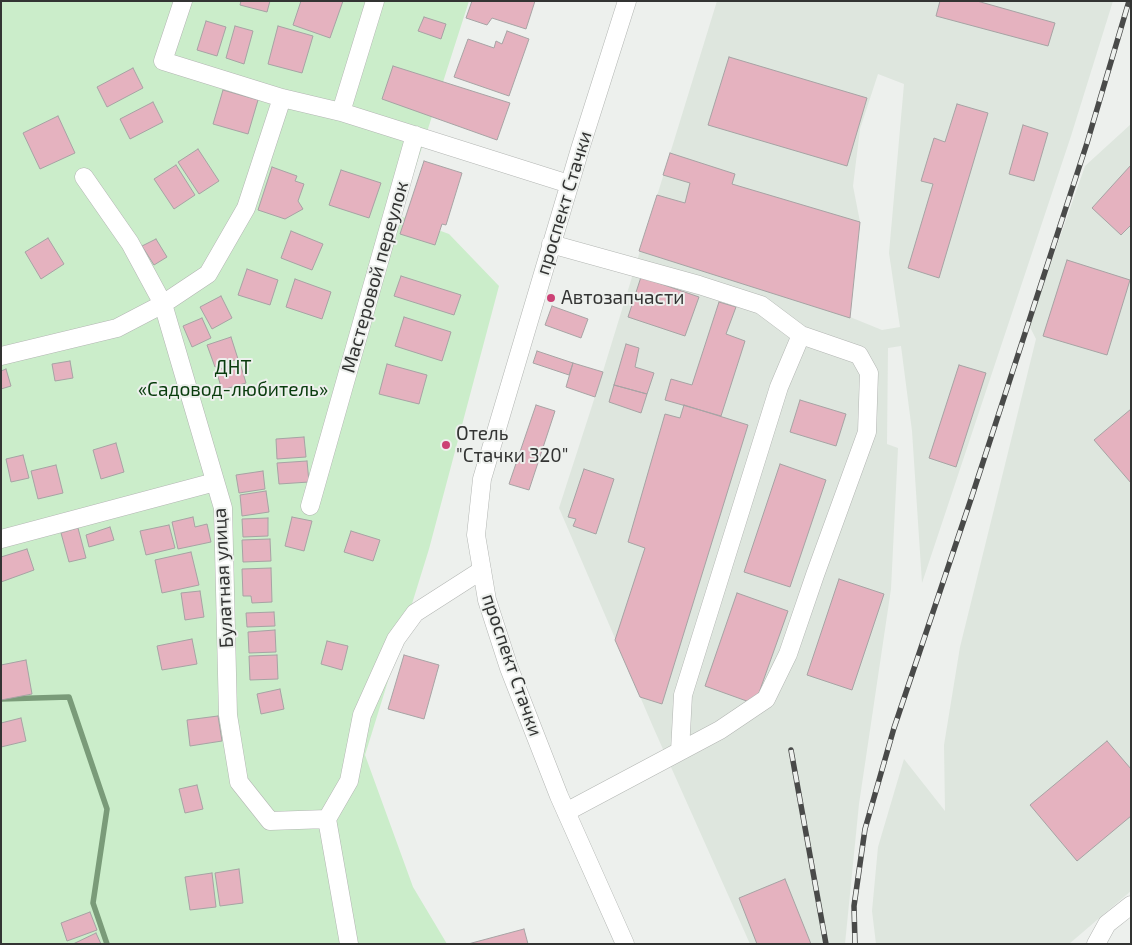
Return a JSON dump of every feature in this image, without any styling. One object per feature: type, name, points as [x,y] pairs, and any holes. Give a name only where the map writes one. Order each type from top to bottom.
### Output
[{"type":"street","points":[[183,1],[163,61],[282,98],[341,112],[569,184]]},
{"type":"street","points":[[341,112],[375,1]]},
{"type":"street","name":"проспект Стачки","points":[[625,944],[566,812],[509,668],[487,600],[476,535],[482,479],[569,184],[627,1]]},
{"type":"street","points":[[1,356],[117,328],[162,304],[208,274],[246,208],[282,98]]},
{"type":"street","name":"Мастеровой переулок","points":[[310,506],[415,135]]},
{"type":"street","name":"Булатная улица","points":[[84,177],[130,243],[162,304],[223,508],[228,715],[239,782],[270,821],[326,819]]},
{"type":"street","points":[[551,244],[699,285],[761,306],[801,335],[859,355],[870,373],[867,432],[788,654],[766,699],[720,730],[566,812]]},
{"type":"street","points":[[680,751],[683,695],[779,387],[801,335]]},
{"type":"street","points":[[1,539],[215,482]]},
{"type":"street","points":[[349,944],[326,819],[349,781],[362,715],[396,639],[415,613],[482,570]]},
{"type":"street","points":[[1096,944],[1107,924],[1131,905]]},
{"type":"shaded area","points":[[717,1],[1113,1],[1071,136],[922,583],[912,431],[901,346],[888,348],[887,444],[898,448],[891,589],[859,804],[845,944],[750,944],[654,729],[559,508]],"holes":[[[878,74],[904,84],[889,253],[900,327],[882,330],[850,317],[860,222],[853,186],[860,129]]]},
{"type":"shaded area","points":[[1131,124],[1131,891],[1069,944],[876,944],[872,911],[878,847],[904,759],[945,811],[944,745],[960,647],[1036,339],[1029,325],[1085,166]]},
{"type":"green space","name":"ДНТ «Садовод-любитель»","points":[[1,1],[469,1],[400,216],[449,234],[499,286],[429,549],[365,755],[413,887],[447,944],[1,944]]},
{"type":"building","points":[[241,1],[270,1],[267,12],[240,5]]},
{"type":"building","points":[[301,1],[343,1],[330,38],[293,25]]},
{"type":"building","points":[[472,1],[535,1],[526,29],[492,18],[487,25],[466,18]]},
{"type":"building","points":[[940,1],[977,1],[1055,23],[1048,46],[936,16]]},
{"type":"building","points":[[424,17],[446,24],[441,39],[418,31]]},
{"type":"building","points":[[206,21],[226,27],[217,56],[197,50]]},
{"type":"building","points":[[235,26],[253,31],[244,64],[226,58]]},
{"type":"building","points":[[278,26],[313,36],[302,73],[268,64]]},
{"type":"building","points":[[507,31],[529,39],[509,96],[454,77],[468,39],[494,48],[496,41],[502,44]]},
{"type":"building","points":[[729,57],[867,98],[847,166],[708,125]]},
{"type":"building","points":[[393,66],[510,103],[497,140],[382,99]]},
{"type":"building","points":[[133,68],[143,88],[107,107],[97,87]]},
{"type":"building","points":[[223,90],[258,100],[248,134],[213,124]]},
{"type":"building","points":[[153,102],[163,122],[130,139],[120,119]]},
{"type":"building","points":[[957,104],[988,113],[939,278],[908,268],[933,184],[921,181],[934,138],[945,142]]},
{"type":"building","points":[[58,116],[75,153],[40,169],[23,133]]},
{"type":"building","points":[[1023,125],[1048,133],[1034,181],[1009,174]]},
{"type":"building","points":[[198,149],[219,181],[199,194],[178,162]]},
{"type":"building","points":[[670,153],[735,174],[732,184],[860,222],[850,318],[639,251],[657,195],[685,203],[690,183],[663,175]]},
{"type":"building","points":[[424,161],[462,173],[446,225],[442,224],[435,245],[400,234]]},
{"type":"building","points":[[176,165],[195,195],[174,209],[154,179]]},
{"type":"building","points":[[1131,165],[1131,225],[1121,235],[1092,208]]},
{"type":"building","points":[[272,167],[297,176],[295,181],[304,184],[298,201],[303,209],[285,219],[258,210]]},
{"type":"building","points":[[341,170],[381,183],[369,218],[329,205]]},
{"type":"building","points":[[291,231],[323,244],[312,270],[281,258]]},
{"type":"building","points":[[48,238],[64,264],[41,279],[25,252]]},
{"type":"building","points":[[156,239],[167,257],[154,265],[142,246]]},
{"type":"building","points":[[1067,260],[1130,280],[1107,355],[1043,336]]},
{"type":"building","points":[[247,269],[278,280],[270,305],[238,295]]},
{"type":"building","points":[[401,276],[461,295],[454,315],[394,296]]},
{"type":"building","points":[[641,277],[699,297],[685,336],[628,317]]},
{"type":"building","points":[[295,279],[331,292],[322,319],[286,307]]},
{"type":"building","points":[[221,296],[232,318],[212,329],[200,307]]},
{"type":"building","points":[[719,302],[736,307],[726,334],[745,341],[721,416],[665,400],[671,379],[692,385]]},
{"type":"building","points":[[552,306],[588,319],[581,338],[545,325]]},
{"type":"building","points":[[404,317],[451,332],[442,361],[395,346]]},
{"type":"building","points":[[202,318],[211,338],[192,347],[183,326]]},
{"type":"building","points":[[231,337],[238,359],[215,367],[207,345]]},
{"type":"building","points":[[626,344],[639,348],[635,367],[654,373],[647,394],[614,385]]},
{"type":"building","points":[[537,351],[573,363],[569,375],[533,363]]},
{"type":"building","points":[[70,361],[73,378],[55,381],[52,364]]},
{"type":"building","points":[[240,363],[246,383],[222,390],[216,370]]},
{"type":"building","points":[[573,363],[603,372],[595,397],[566,387]]},
{"type":"building","points":[[387,364],[427,375],[419,404],[379,394]]},
{"type":"building","points":[[959,365],[986,373],[956,467],[929,458]]},
{"type":"building","points":[[6,369],[11,386],[1,389],[1,371]]},
{"type":"building","points":[[614,385],[647,394],[641,413],[609,402]]},
{"type":"building","points":[[800,400],[846,414],[836,446],[790,432]]},
{"type":"building","points":[[536,405],[555,411],[529,490],[509,484]]},
{"type":"building","points":[[684,405],[748,425],[662,704],[640,697],[615,640],[645,548],[628,542],[665,414],[680,418]]},
{"type":"building","points":[[1131,409],[1131,483],[1094,440]]},
{"type":"building","points":[[304,437],[306,457],[277,459],[276,439]]},
{"type":"building","points":[[116,443],[124,472],[101,479],[93,450]]},
{"type":"building","points":[[23,455],[29,478],[11,482],[6,459]]},
{"type":"building","points":[[307,461],[309,482],[279,484],[277,463]]},
{"type":"building","points":[[780,464],[826,480],[790,587],[744,572]]},
{"type":"building","points":[[56,465],[63,493],[38,499],[31,471]]},
{"type":"building","points":[[584,469],[614,479],[596,534],[573,526],[576,519],[568,517]]},
{"type":"building","points":[[263,471],[265,489],[239,493],[236,475]]},
{"type":"building","points":[[266,491],[269,512],[242,516],[240,495]]},
{"type":"building","points":[[193,517],[195,527],[207,524],[211,542],[178,549],[172,522]]},
{"type":"building","points":[[292,517],[312,521],[304,551],[285,546]]},
{"type":"building","points":[[268,518],[268,536],[243,537],[242,519]]},
{"type":"building","points":[[169,525],[175,548],[146,555],[140,531]]},
{"type":"building","points":[[110,527],[114,540],[89,547],[86,535]]},
{"type":"building","points":[[78,528],[86,558],[69,562],[61,533]]},
{"type":"building","points":[[351,531],[380,540],[373,561],[344,552]]},
{"type":"building","points":[[270,539],[271,561],[243,562],[242,540]]},
{"type":"building","points":[[27,549],[34,570],[1,582],[1,557]]},
{"type":"building","points":[[191,552],[199,585],[162,593],[155,560]]},
{"type":"building","points":[[271,568],[272,602],[252,603],[251,596],[243,596],[242,569]]},
{"type":"building","points":[[839,579],[884,594],[852,690],[807,675]]},
{"type":"building","points":[[200,591],[204,617],[185,620],[181,593]]},
{"type":"building","points":[[737,593],[788,611],[755,704],[705,686]]},
{"type":"building","points":[[274,612],[275,626],[247,627],[246,613]]},
{"type":"building","points":[[275,630],[276,652],[249,653],[248,632]]},
{"type":"building","points":[[192,639],[197,664],[162,670],[157,646]]},
{"type":"building","points":[[327,641],[348,646],[342,670],[321,664]]},
{"type":"building","points":[[277,655],[278,679],[250,680],[249,656]]},
{"type":"building","points":[[404,655],[439,665],[424,719],[388,709]]},
{"type":"building","points":[[26,660],[32,694],[1,700],[1,665]]},
{"type":"building","points":[[280,689],[284,709],[261,714],[257,694]]},
{"type":"building","points":[[218,716],[222,741],[190,746],[187,720]]},
{"type":"building","points":[[21,718],[26,741],[1,747],[1,723]]},
{"type":"building","points":[[1107,741],[1131,769],[1131,816],[1077,861],[1030,805]]},
{"type":"building","points":[[197,785],[203,809],[185,813],[179,789]]},
{"type":"building","points":[[239,869],[243,903],[220,906],[215,873]]},
{"type":"building","points":[[212,873],[216,907],[190,910],[185,877]]},
{"type":"building","points":[[785,879],[811,944],[757,944],[739,898]]},
{"type":"building","points":[[90,912],[97,930],[67,941],[61,923]]},
{"type":"building","points":[[524,929],[528,944],[468,944]]},
{"type":"building","points":[[96,933],[101,944],[73,944]]},
{"type":"waterway","points":[[1,699],[69,697],[107,809],[93,903],[107,944]]},
{"type":"railway","points":[[855,944],[854,906],[865,829],[894,728],[1087,143],[1129,1]]},
{"type":"railway","points":[[791,750],[826,944]]},
{"type":"place","name":"Автозапчасти","points":[[551,298]]},
{"type":"place","name":"Отель \"Стачки 320\"","points":[[446,445]]}]
